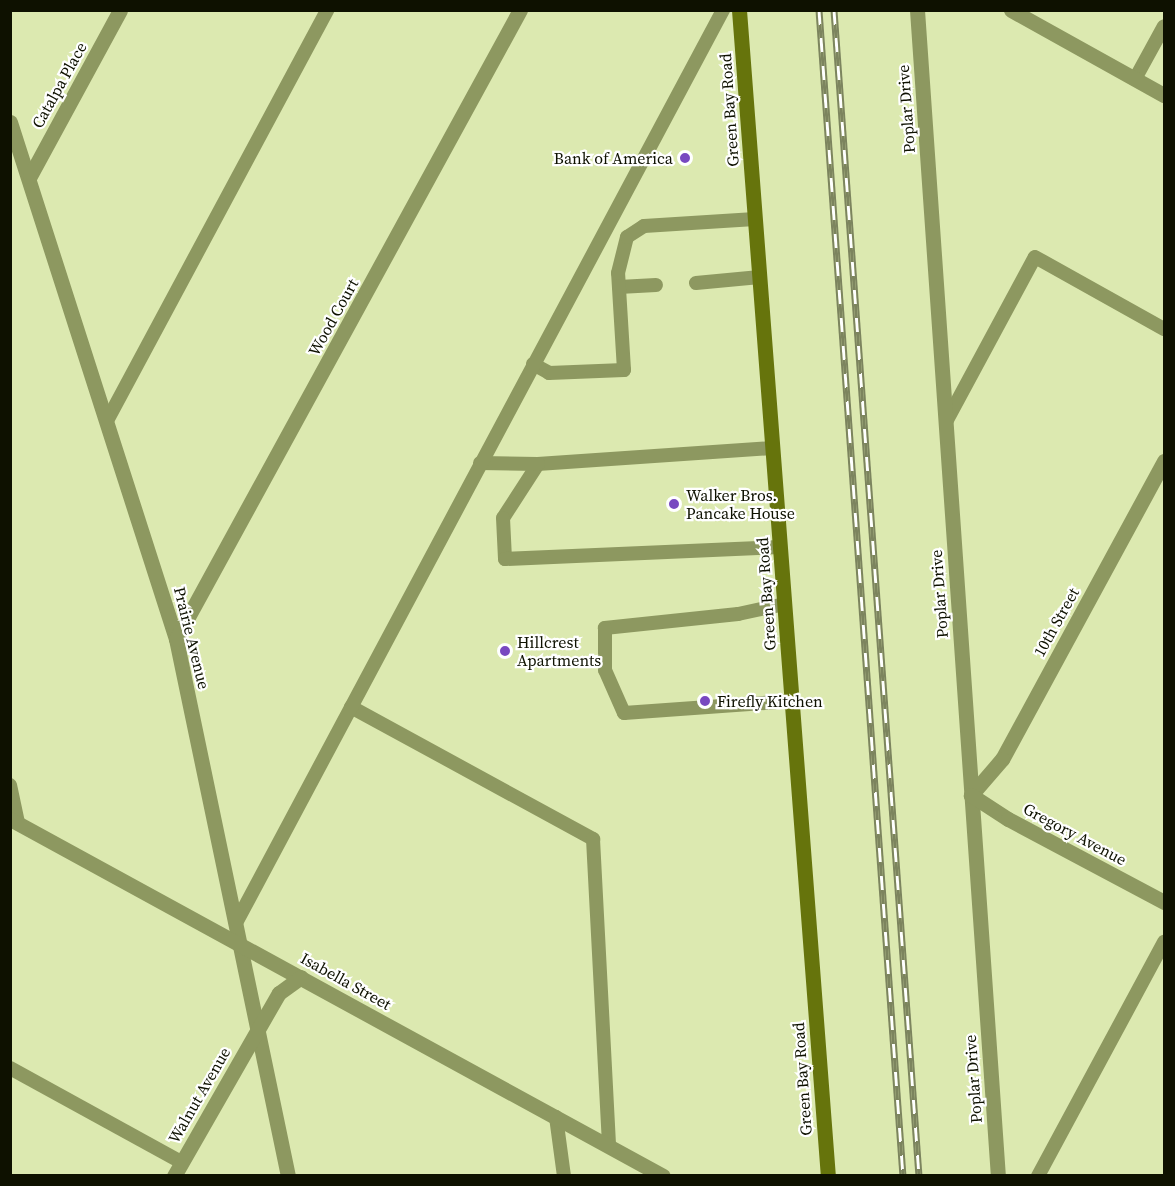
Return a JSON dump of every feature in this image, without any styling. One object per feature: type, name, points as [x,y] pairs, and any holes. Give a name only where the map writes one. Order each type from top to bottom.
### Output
[{"type":"main road","name":"Green Bay Road","points":[[740,10],[828,1176]]},
{"type":"street","name":"Catalpa Place","points":[[30,176],[120,10]]},
{"type":"street","name":"Wood Court","points":[[176,639],[520,10]]},
{"type":"street","name":"Poplar Drive","points":[[917,10],[998,1176]]},
{"type":"street","points":[[1011,10],[1164,94]]},
{"type":"street","name":"Prairie Avenue","points":[[10,122],[30,176],[108,418],[176,639],[236,923],[256,1032],[288,1176]]},
{"type":"street","name":"10th Street","points":[[971,795],[1002,759],[1164,461]]},
{"type":"street","name":"Gregory Avenue","points":[[971,795],[1008,819],[1164,902]]},
{"type":"street","name":"Isabella Street","points":[[14,821],[663,1176]]},
{"type":"street","name":"Walnut Avenue","points":[[178,1169],[279,993],[293,979],[301,977]]},
{"type":"lane","points":[[108,418],[327,10]]},
{"type":"lane","points":[[236,923],[723,11],[713,10]]},
{"type":"lane","points":[[1136,79],[1164,26]]},
{"type":"lane","points":[[533,364],[549,373],[624,370],[618,273],[627,237],[644,226],[755,219]]},
{"type":"lane","points":[[946,422],[1035,257],[1164,329]]},
{"type":"lane","points":[[696,283],[760,277]]},
{"type":"lane","points":[[619,288],[656,285]]},
{"type":"lane","points":[[480,463],[538,464],[772,448]]},
{"type":"lane","points":[[538,464],[503,518],[505,559],[780,547]]},
{"type":"lane","points":[[784,604],[738,614],[605,628],[605,670],[624,713],[792,701]]},
{"type":"lane","points":[[351,707],[593,839],[609,1146]]},
{"type":"lane","points":[[10,785],[14,821]]},
{"type":"lane","points":[[1038,1176],[1164,942]]},
{"type":"lane","points":[[10,1068],[178,1169]]},
{"type":"lane","points":[[556,1117],[564,1176]]},
{"type":"railway","points":[[819,10],[903,1176]]},
{"type":"railway","points":[[834,10],[919,1176]]},
{"type":"place","name":"Bank of America","points":[[685,158]]},
{"type":"place","name":"Walker Bros. Pancake House","points":[[674,504]]},
{"type":"place","name":"Hillcrest Apartments","points":[[505,651]]},
{"type":"place","name":"Firefly Kitchen","points":[[705,701]]}]
